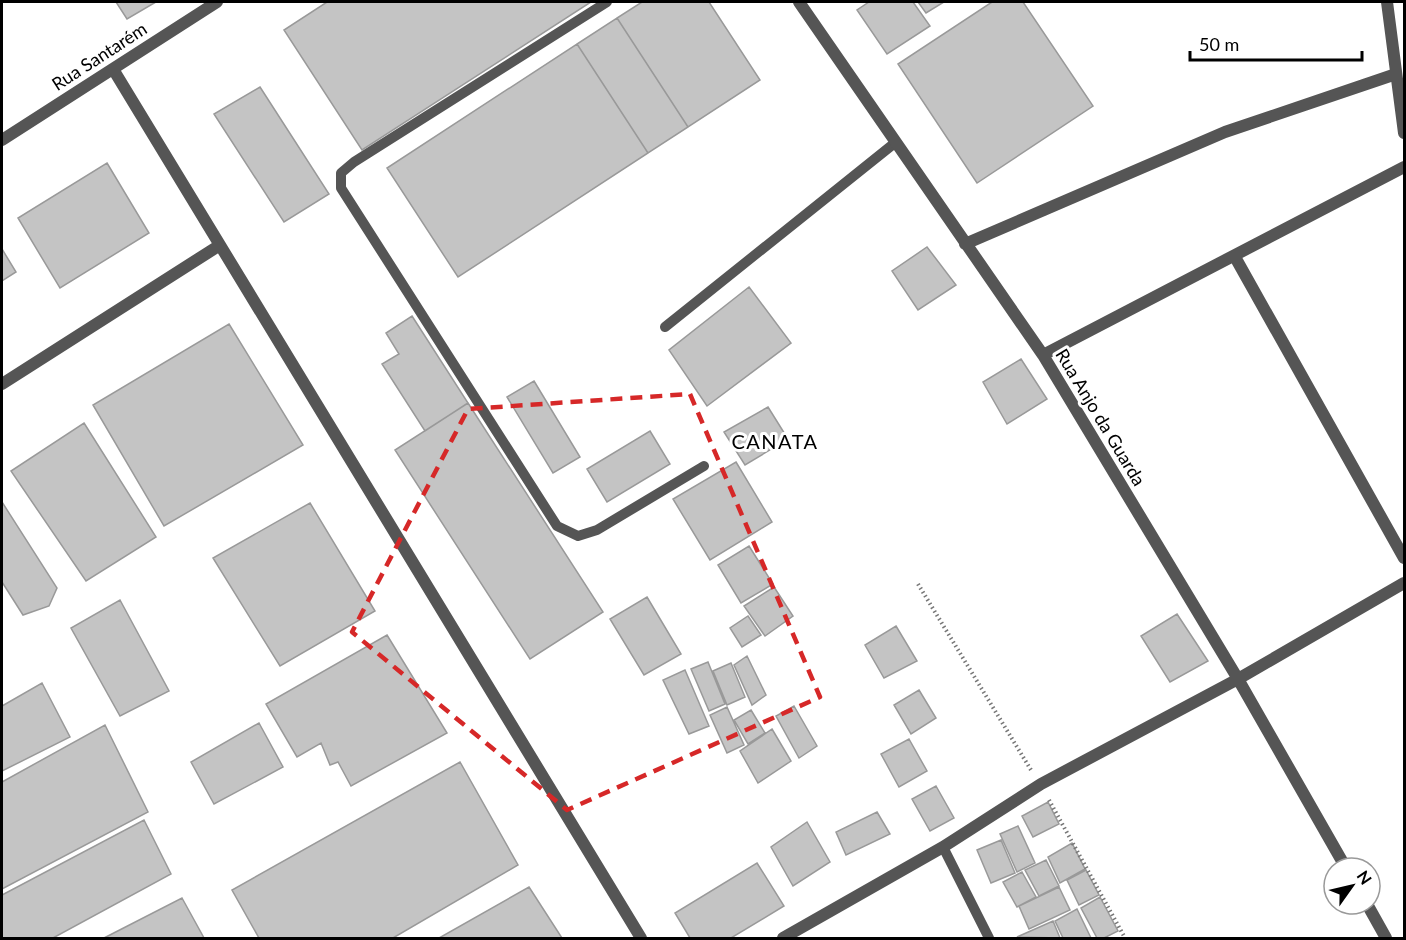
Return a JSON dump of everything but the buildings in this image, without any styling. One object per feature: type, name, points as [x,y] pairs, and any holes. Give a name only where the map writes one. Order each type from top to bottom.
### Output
[{"type":"street","name":"Rua Santarém","points":[[2,140],[217,2]]},
{"type":"street","name":"Rua Anjo da Guarda","points":[[799,2],[1043,355],[1238,679],[1339,856]]},
{"type":"street","points":[[1387,2],[1404,133]]},
{"type":"street","points":[[113,69],[641,939]]},
{"type":"street","points":[[965,244],[1224,132],[1396,74]]},
{"type":"street","points":[[1043,355],[1404,167]]},
{"type":"street","points":[[2,384],[220,245]]},
{"type":"street","points":[[1235,257],[1404,558]]},
{"type":"street","points":[[783,939],[943,847],[1041,784],[1238,679],[1404,583]]},
{"type":"street","points":[[1373,916],[1386,939]]},
{"type":"lane","points":[[607,2],[354,162],[341,174],[341,188],[557,526],[578,536],[597,530],[704,466]]},
{"type":"lane","points":[[664,327],[896,142]]},
{"type":"lane","points":[[943,847],[989,939]]},
{"type":"path","points":[[918,584],[985,698],[1041,784],[1125,939]]},
{"type":"highlighted area","points":[[690,394],[820,697],[567,810],[352,632],[468,409]]},
{"type":"district","name":"CANATA","points":[[775,441]]}]
